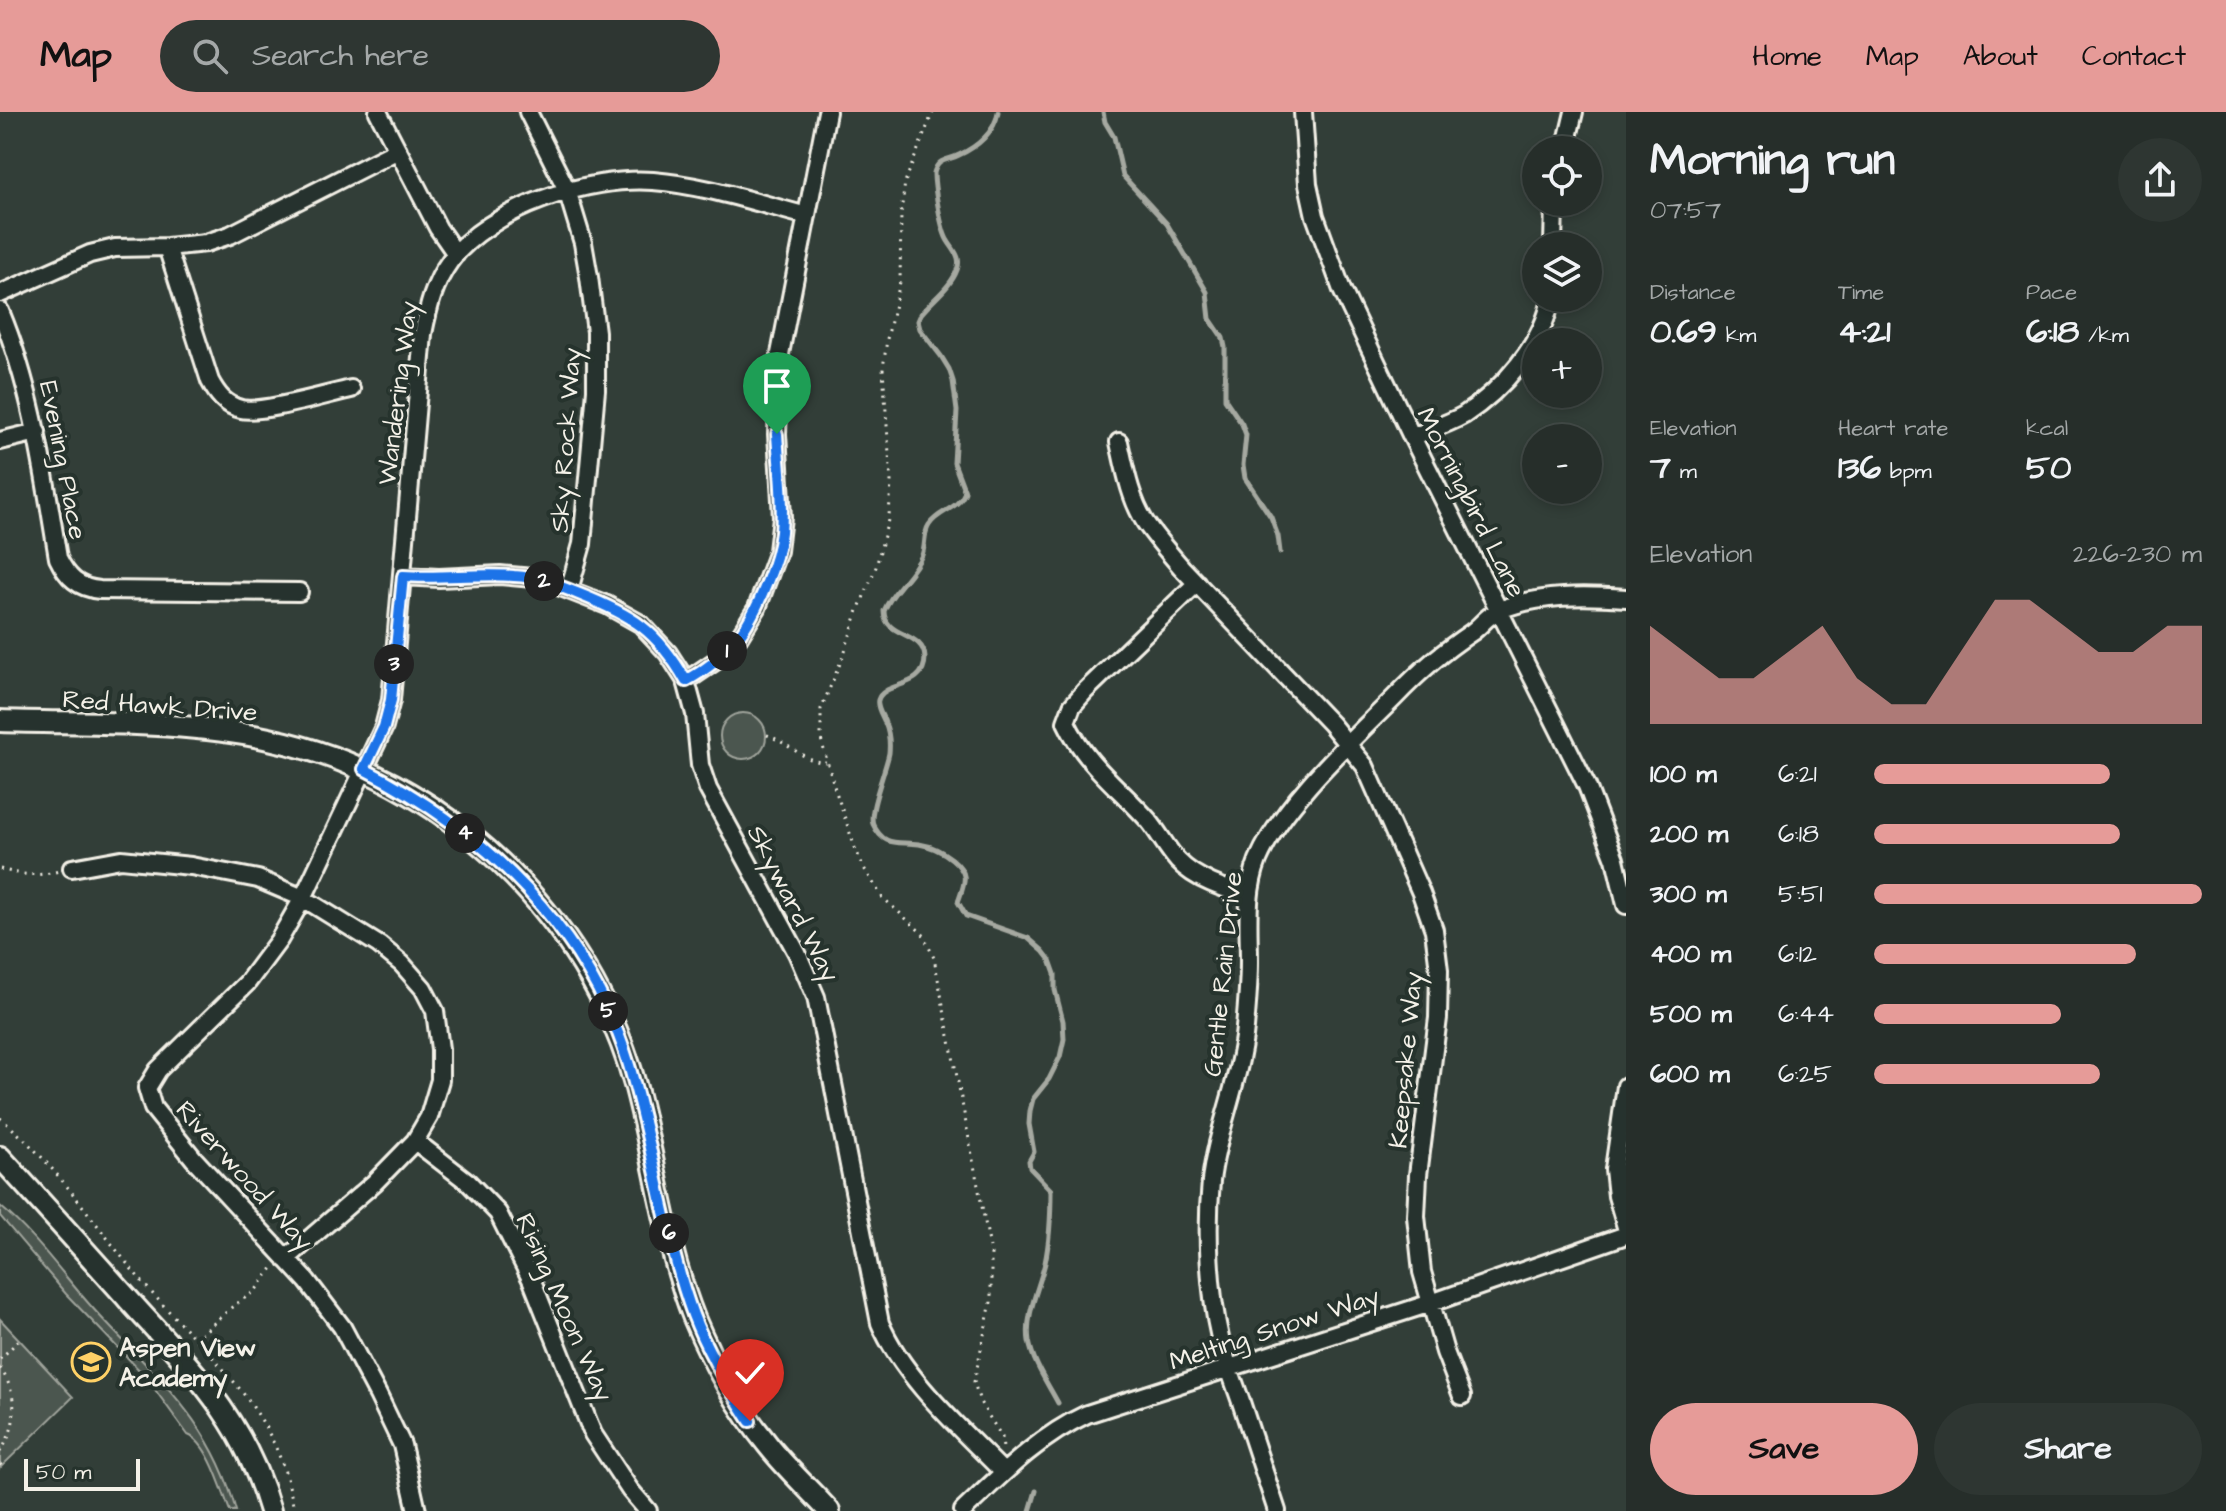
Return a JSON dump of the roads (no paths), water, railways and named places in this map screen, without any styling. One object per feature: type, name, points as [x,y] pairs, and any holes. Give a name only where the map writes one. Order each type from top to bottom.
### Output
[{"type":"street","points":[[378,112],[438,228],[456,254]]},
{"type":"street","name":"Sky Rock Way","points":[[528,112],[567,190],[583,243],[596,357],[596,390],[582,544],[569,590]]},
{"type":"street","points":[[686,681],[717,660],[739,637],[757,608],[778,551],[782,517],[777,434],[779,368],[827,112]]},
{"type":"street","name":"Morningbird Lane","points":[[1303,112],[1308,184],[1315,216],[1342,290],[1587,786],[1615,859],[1626,905]]},
{"type":"street","points":[[1568,136],[1574,112]]},
{"type":"street","points":[[0,294],[90,254],[115,248],[206,243],[230,235],[398,150]]},
{"type":"street","name":"Wandering Way","points":[[364,769],[384,727],[391,700],[423,334],[435,286],[456,254],[485,229],[507,216],[567,190],[624,180],[676,183],[807,216]]},
{"type":"street","points":[[167,247],[210,381],[226,403],[239,409],[257,410],[351,389]]},
{"type":"street","name":"Evening Place","points":[[0,311],[19,360],[37,432],[58,558],[77,584],[100,590],[299,592]]},
{"type":"street","points":[[1412,437],[1460,417],[1483,402],[1516,367],[1539,333],[1546,312]]},
{"type":"street","points":[[0,441],[37,432]]},
{"type":"street","name":"Keepsake Way","points":[[1119,442],[1131,490],[1144,521],[1182,568],[1349,743],[1365,766],[1421,893],[1434,930],[1439,970],[1438,1018],[1418,1175],[1416,1216],[1422,1272],[1445,1352],[1462,1396]]},
{"type":"street","name":"Skyward Way","points":[[403,576],[518,576],[548,582],[607,605],[641,624],[668,653],[686,681],[695,714],[700,765],[708,789],[797,953],[816,997],[880,1323],[905,1368],[998,1467]]},
{"type":"street","points":[[1197,583],[1085,691],[1072,706],[1066,722],[1085,756],[1149,821],[1178,861],[1224,888],[1249,896]]},
{"type":"street","name":"Gentle Rain Drive","points":[[1277,1511],[1220,1338],[1214,1295],[1209,1206],[1215,1155],[1238,1073],[1245,1033],[1249,896],[1259,860],[1292,807],[1349,743],[1425,666],[1476,629],[1484,619],[1500,610],[1555,597],[1626,598]]},
{"type":"street","name":"Red Hawk Drive","points":[[0,721],[213,730],[297,746],[364,769],[424,803],[499,860],[537,900],[590,976],[604,1003],[627,1059],[681,1278],[705,1343],[750,1421],[783,1463],[829,1511]]},
{"type":"street","name":"Riverwood Way","points":[[364,769],[303,898],[279,940],[247,983],[158,1070],[147,1088],[153,1108],[194,1159],[307,1281],[342,1327],[402,1445],[417,1511]]},
{"type":"street","points":[[72,868],[121,859],[191,866],[258,879],[303,898],[379,945],[402,964],[423,988],[435,1011],[440,1049],[440,1080],[429,1117],[415,1141],[374,1183],[286,1259]]},
{"type":"street","points":[[1626,1086],[1614,1169],[1617,1196],[1626,1227]]},
{"type":"street","name":"Rising Moon Way","points":[[415,1141],[468,1182],[498,1213],[532,1281],[593,1434],[630,1490],[648,1511]]},
{"type":"street","points":[[0,1157],[216,1398],[251,1458],[270,1511]]},
{"type":"street","name":"Melting Snow Way","points":[[963,1511],[998,1467],[1087,1414],[1431,1303],[1626,1235]]},
{"type":"waterway","points":[[998,112],[984,138],[966,152],[941,162],[934,173],[943,228],[959,261],[950,282],[918,321],[920,329],[949,369],[953,381],[957,411],[954,463],[965,492],[958,503],[929,525],[918,563],[884,611],[890,626],[918,643],[925,658],[918,675],[887,690],[878,700],[889,738],[889,749],[872,818],[877,832],[887,840],[928,846],[941,851],[958,864],[964,874],[958,902],[966,916],[1028,938],[1050,960],[1055,974],[1064,1039],[1060,1057],[1049,1079],[1033,1099],[1029,1124],[1034,1152],[1029,1161],[1030,1168],[1051,1190],[1047,1254],[1028,1331],[1034,1357],[1058,1403]]},
{"type":"waterway","points":[[1103,112],[1114,137],[1123,176],[1167,224],[1207,292],[1210,319],[1223,338],[1225,347],[1225,399],[1246,435],[1245,478],[1271,517],[1280,552]]},
{"type":"waterway","points":[[1030,1511],[1036,1491]]},
{"type":"place","name":"Aspen View Academy","points":[[91,1362]]}]
